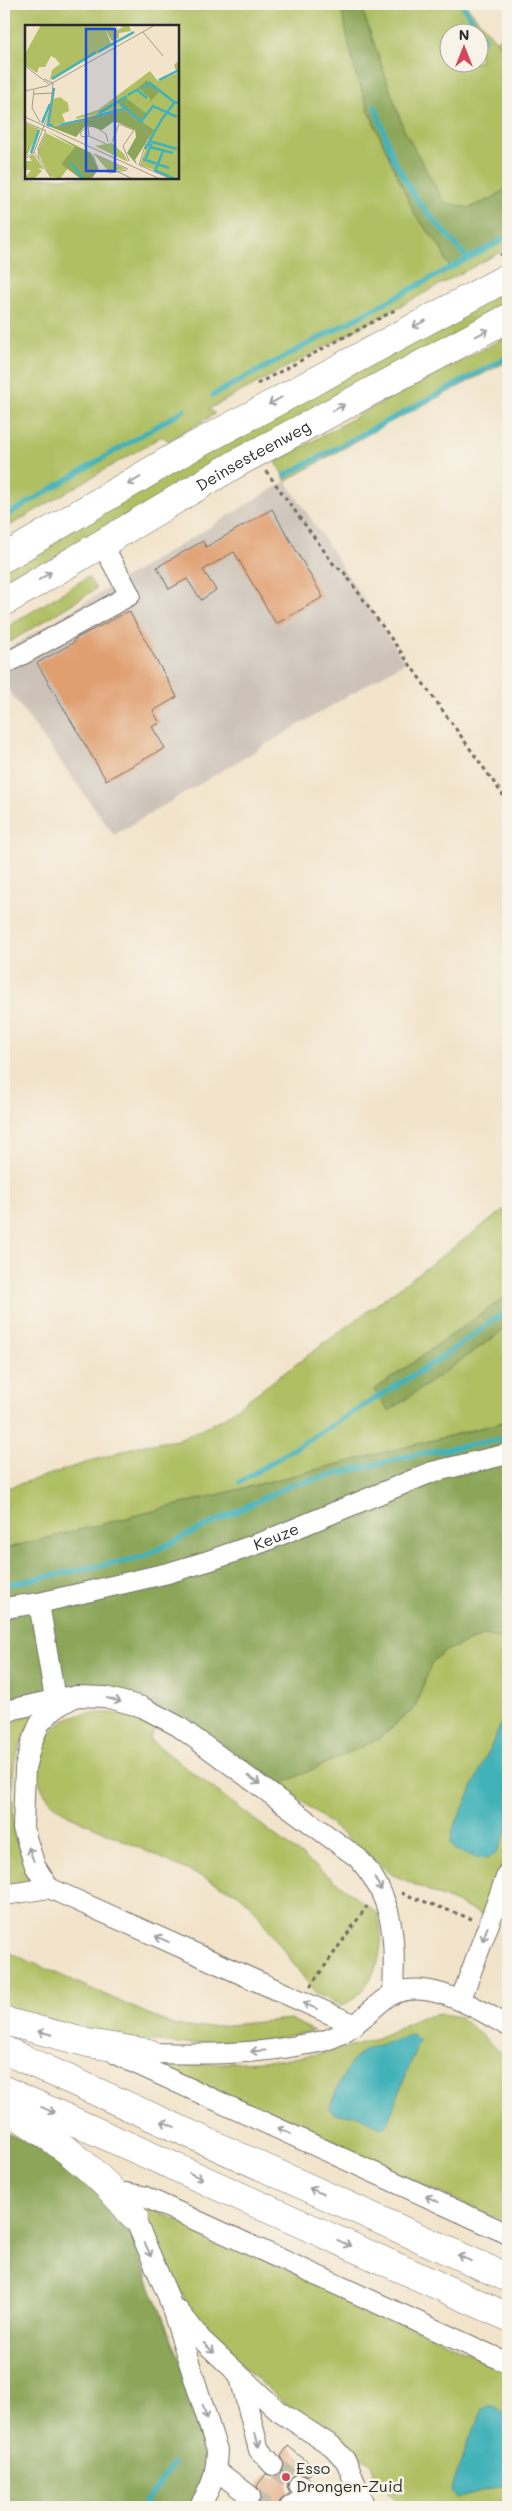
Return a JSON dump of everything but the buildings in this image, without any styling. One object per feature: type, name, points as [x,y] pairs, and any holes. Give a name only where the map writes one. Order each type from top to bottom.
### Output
[{"type":"highway","points":[[4,558],[183,452],[508,277]]},
{"type":"highway","name":"Deinsesteenweg","points":[[4,602],[101,542],[254,454],[508,318]]},
{"type":"highway","points":[[4,2021],[88,2043],[148,2053]]},
{"type":"highway","points":[[4,2050],[508,2278]]},
{"type":"highway","points":[[4,2090],[508,2317]]},
{"type":"highway","points":[[4,2107],[48,2135],[88,2166],[118,2196],[134,2217]]},
{"type":"street","points":[[4,662],[5,664],[130,595],[101,542]]},
{"type":"street","name":"Keuze","points":[[4,1608],[39,1603],[168,1573],[208,1561],[263,1542],[432,1472],[508,1454]]},
{"type":"street","points":[[39,1603],[55,1699]]},
{"type":"street","points":[[49,1888],[35,1866],[23,1828],[25,1768],[32,1741],[40,1723],[55,1708],[76,1696]]},
{"type":"street","points":[[4,1714],[14,1709],[76,1696],[105,1697],[142,1707],[178,1726],[270,1791],[358,1858],[373,1875],[385,1898],[392,1931],[393,1994]]},
{"type":"street","points":[[461,1999],[508,1872]]},
{"type":"street","points":[[4,1895],[49,1888],[355,2025]]},
{"type":"street","points":[[148,2053],[210,2054],[270,2051],[326,2040],[355,2025],[383,2000],[393,1994],[423,1991],[439,1992],[461,1999],[508,2026]]},
{"type":"street","points":[[88,2043],[158,2073],[508,2234]]},
{"type":"street","points":[[118,2196],[126,2193],[143,2196],[508,2363]]},
{"type":"street","points":[[134,2217],[168,2296],[216,2450],[216,2470],[213,2484],[199,2507]]},
{"type":"street","points":[[168,2296],[201,2339],[240,2377],[278,2411],[332,2446],[346,2461],[364,2507]]},
{"type":"street","points":[[240,2377],[259,2450],[273,2465]]},
{"type":"street","points":[[216,2470],[250,2496]]},
{"type":"street","points":[[290,2507],[306,2489],[325,2499],[364,2507]]},
{"type":"path","points":[[254,454],[335,566],[343,571],[508,802]]},
{"type":"shaded area","points":[[286,481],[405,662],[114,835],[4,684],[4,651]]},
{"type":"green space","points":[[4,4],[344,4],[342,11],[355,71],[371,116],[415,215],[439,245],[450,268],[508,234],[508,248],[209,409],[215,414],[169,441],[162,436],[4,529]]},
{"type":"green space","points":[[344,4],[356,4],[362,9],[404,130],[444,202],[469,208],[491,199],[508,187],[508,234],[450,268],[439,245],[415,215],[371,116],[355,71],[342,11]]},
{"type":"green space","points":[[356,4],[465,4],[480,22],[440,22],[440,72],[490,72],[490,34],[507,54],[496,40],[508,32],[508,187],[492,199],[468,208],[444,203],[404,130],[362,9]]},
{"type":"green space","points":[[508,286],[508,305],[4,587],[4,568],[127,495]]},
{"type":"green space","points":[[508,336],[508,361],[381,427],[286,481],[276,462],[371,408]]},
{"type":"green space","points":[[88,577],[96,589],[10,642],[4,629]]},
{"type":"green space","points":[[508,1207],[508,1295],[374,1390],[389,1411],[508,1327],[508,1421],[4,1549],[4,1489],[138,1446],[177,1440],[222,1419]]},
{"type":"green space","points":[[508,1295],[508,1327],[389,1411],[374,1390]]},
{"type":"green space","points":[[508,1421],[508,1640],[485,1635],[445,1651],[432,1662],[414,1709],[378,1739],[281,1784],[181,1717],[112,1690],[69,1687],[4,1699],[4,1549]]},
{"type":"green space","points":[[485,1635],[508,1640],[508,1852],[483,1915],[391,1874],[281,1784],[378,1739],[414,1709],[432,1662],[445,1651]]},
{"type":"green space","points":[[93,1713],[113,1713],[157,1726],[149,1739],[377,1913],[380,1926],[380,1953],[371,1978],[363,1989],[342,2006],[315,1993],[250,1904],[237,1893],[68,1815],[50,1800],[40,1784],[38,1763],[40,1752],[51,1733],[66,1719]]},
{"type":"green space","points":[[30,1715],[36,1716],[25,1734],[15,1759],[12,1782],[14,1835],[32,1881],[4,1887],[4,1724]]},
{"type":"green space","points":[[4,1950],[173,2025],[196,2028],[290,2019],[314,2031],[267,2040],[177,2044],[125,2038],[8,2010],[4,2008]]},
{"type":"green space","points":[[442,2014],[460,2017],[506,2057],[505,2064],[508,2069],[508,2223],[172,2075],[169,2066],[280,2060],[329,2052],[373,2040],[421,2017]]},
{"type":"green space","points":[[4,2132],[33,2145],[92,2179],[124,2219],[189,2382],[206,2437],[207,2467],[201,2491],[191,2507],[4,2507]]},
{"type":"green space","points":[[137,2202],[508,2370],[508,2499],[485,2507],[406,2507],[372,2480],[374,2471],[372,2464],[299,2411],[292,2410],[214,2341],[193,2318],[168,2263],[136,2207]]},
{"type":"water","points":[[508,1709],[508,1829],[496,1854],[487,1859],[477,1858],[456,1850],[451,1843],[452,1832]]},
{"type":"water","points":[[412,2034],[419,2041],[386,2127],[380,2128],[358,2115],[335,2114],[330,2110],[333,2097],[347,2070],[361,2053]]},
{"type":"water","points":[[495,2406],[508,2416],[508,2484],[456,2498],[451,2491],[468,2442],[483,2409]]},
{"type":"waterway","points":[[462,4],[473,22]]},
{"type":"waterway","points":[[375,106],[393,158],[416,199],[467,258]]},
{"type":"waterway","points":[[213,395],[508,237]]},
{"type":"waterway","points":[[286,475],[508,357]]},
{"type":"waterway","points":[[4,517],[184,410]]},
{"type":"waterway","points":[[240,1482],[438,1360],[508,1310]]},
{"type":"waterway","points":[[4,1585],[140,1558],[291,1485],[415,1455],[508,1438]]},
{"type":"waterway","points":[[142,2507],[173,2464]]},
{"type":"tunnel","points":[[273,2465],[299,2485]]},
{"type":"tunnel","points":[[250,2496],[266,2507]]},
{"type":"place","name":"Esso Drongen-Zuid","points":[[286,2477]]}]
